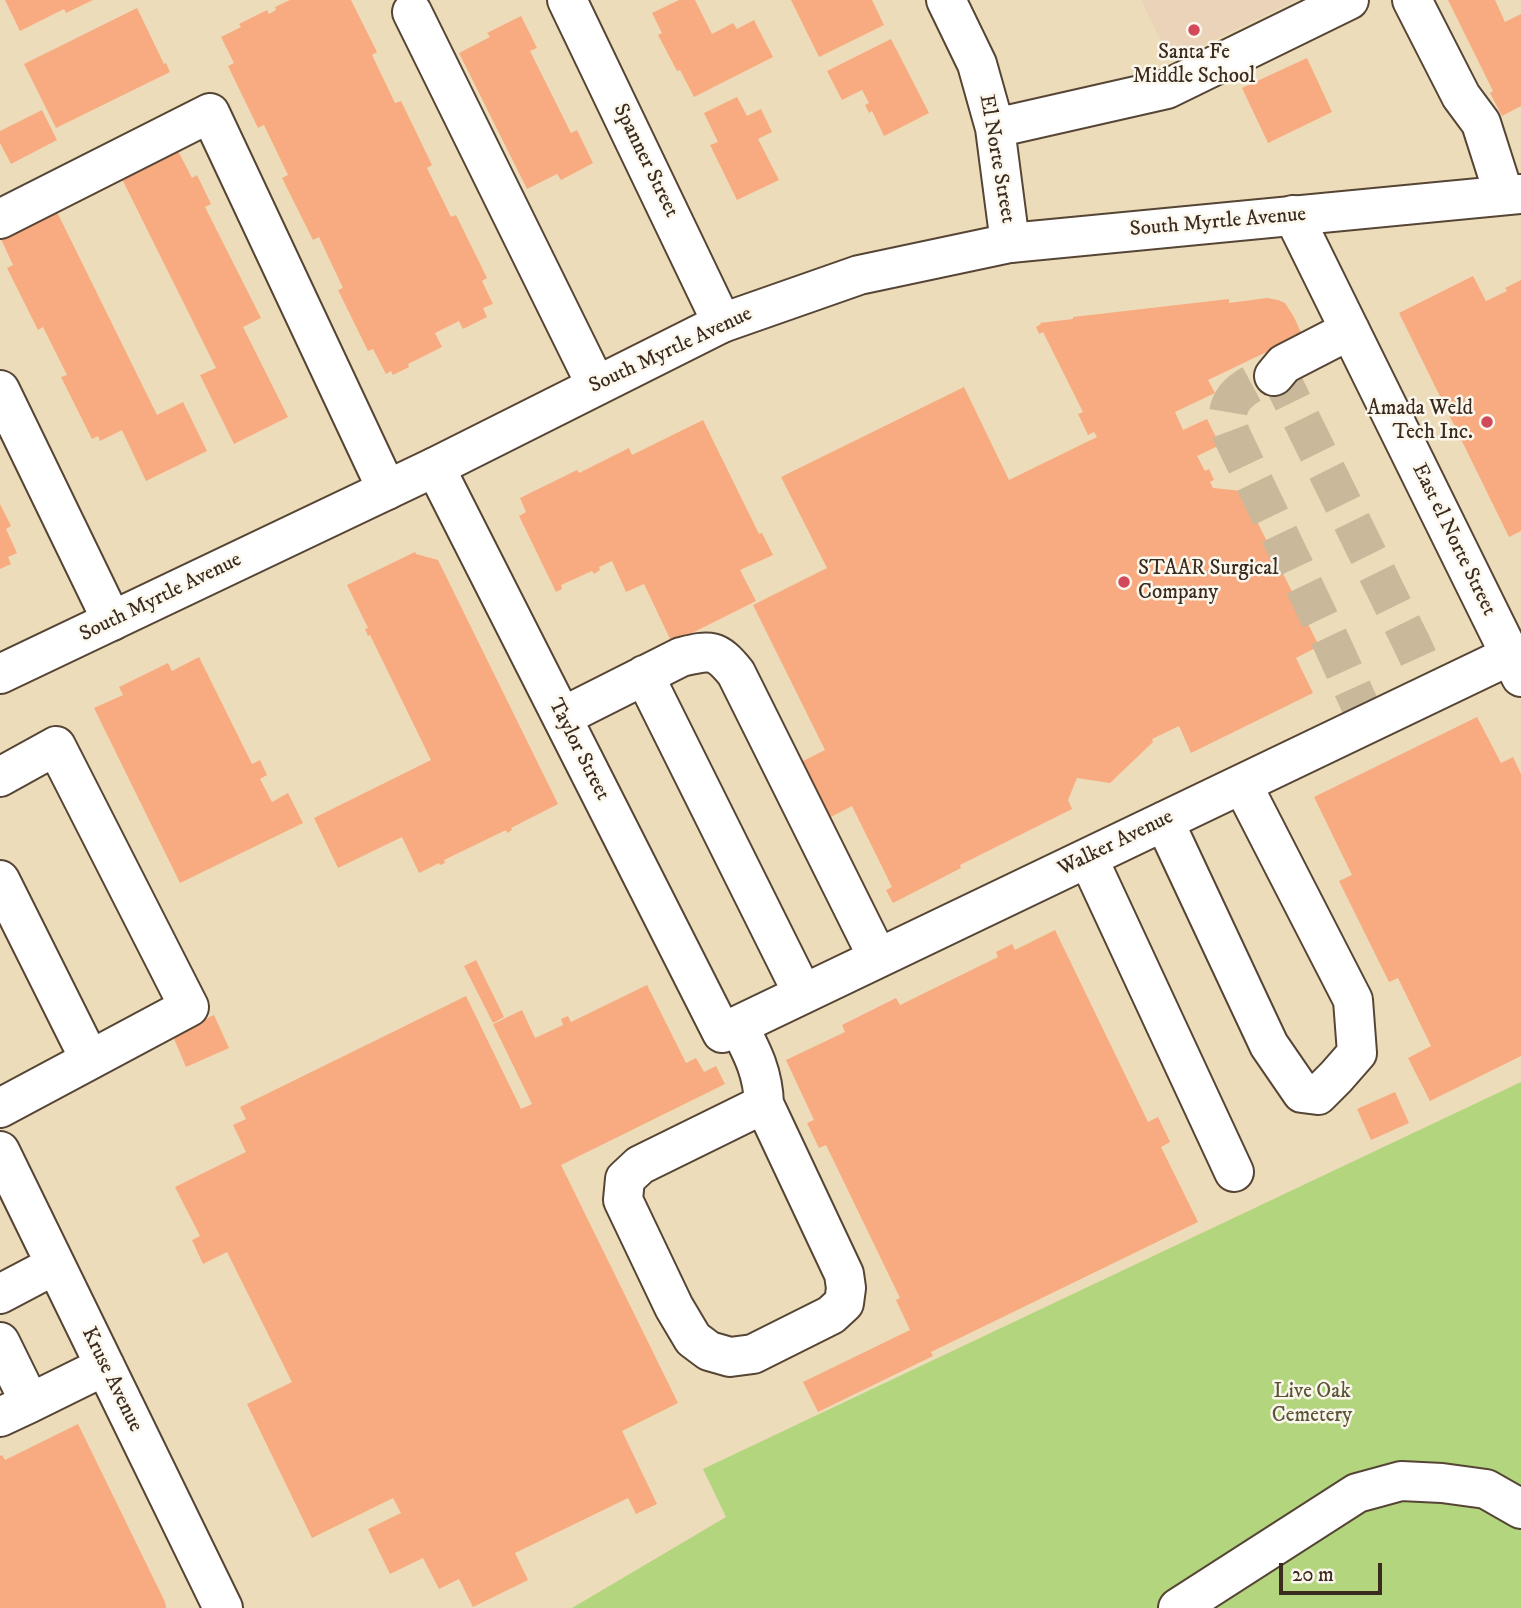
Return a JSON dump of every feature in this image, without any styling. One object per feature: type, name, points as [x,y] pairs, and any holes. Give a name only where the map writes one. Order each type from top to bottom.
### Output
[{"type":"street","name":"Spanner Street","points":[[567,0],[722,323]]},
{"type":"street","name":"El Norte Street","points":[[946,0],[977,64],[995,128],[1010,243]]},
{"type":"street","points":[[995,128],[1167,89],[1349,0]]},
{"type":"street","points":[[1412,0],[1461,96],[1481,123],[1513,194]]},
{"type":"street","points":[[412,12],[596,385]]},
{"type":"street","points":[[0,219],[210,113],[387,490]]},
{"type":"street","name":"South Myrtle Avenue","points":[[0,674],[435,467],[722,323],[859,275],[1010,243],[1513,194]]},
{"type":"street","name":"East el Norte Street","points":[[1293,215],[1516,666]]},
{"type":"street","points":[[1274,376],[1284,364],[1349,330]]},
{"type":"street","points":[[0,390],[112,621]]},
{"type":"street","name":"Taylor Street","points":[[435,467],[562,718],[730,1029],[757,1062],[763,1085],[764,1104],[844,1274],[844,1303],[831,1315],[754,1354],[730,1357],[709,1351],[693,1339],[674,1307],[623,1200],[625,1179],[640,1165],[764,1104]]},
{"type":"street","points":[[562,718],[681,657],[699,653],[713,653],[723,657],[736,673],[878,958]]},
{"type":"street","name":"Walker Avenue","points":[[730,1029],[1242,784],[1516,666]]},
{"type":"street","points":[[644,675],[803,995]]},
{"type":"street","points":[[0,777],[56,746],[188,1007],[0,1108]]},
{"type":"street","points":[[1164,821],[1269,1045],[1302,1093],[1318,1095],[1357,1053],[1353,1000],[1242,784]]},
{"type":"street","points":[[1088,858],[1234,1171]]},
{"type":"street","points":[[0,880],[90,1060]]},
{"type":"street","name":"Kruse Avenue","points":[[0,1151],[223,1608]]},
{"type":"street","points":[[0,1294],[55,1265]]},
{"type":"street","points":[[0,1342],[15,1410],[105,1366]]},
{"type":"street","points":[[1178,1608],[1357,1493],[1401,1481],[1443,1483],[1486,1489],[1521,1509]]},
{"type":"shaded area","name":"Santa Fe Middle School","points":[[1141,0],[1297,0],[1170,61]]},
{"type":"green space","name":"Live Oak Cemetery","points":[[1521,1082],[1521,1608],[572,1608],[726,1517],[703,1469]]},
{"type":"building","points":[[5,0],[93,0],[66,13],[64,9],[20,31]]},
{"type":"building","points":[[290,0],[351,0],[377,52],[372,55],[395,103],[401,101],[432,165],[427,168],[451,217],[456,215],[487,278],[482,281],[493,304],[483,308],[487,317],[463,329],[459,321],[435,333],[442,347],[408,364],[409,367],[393,375],[391,371],[386,374],[373,349],[368,351],[338,290],[343,288],[319,237],[313,240],[282,178],[288,175],[264,125],[258,128],[228,66],[234,63],[221,37],[241,27],[239,24],[267,10],[269,14],[276,10],[275,7]]},
{"type":"building","points":[[679,0],[695,0],[712,34],[733,23],[737,29],[754,20],[773,57],[694,97],[658,35],[662,33],[652,13]]},
{"type":"building","points":[[791,0],[872,0],[884,25],[819,57]]},
{"type":"building","points":[[1448,0],[1495,0],[1505,22],[1521,14],[1521,106],[1502,116],[1490,93],[1493,91]]},
{"type":"building","points":[[137,8],[170,72],[56,128],[24,64]]},
{"type":"building","points":[[521,16],[537,48],[530,51],[571,133],[577,130],[593,163],[561,180],[557,174],[527,189],[459,53],[490,37],[487,33]]},
{"type":"building","points":[[891,39],[929,113],[884,136],[872,111],[869,113],[865,105],[869,103],[862,90],[842,100],[827,71]]},
{"type":"building","points":[[1307,58],[1332,112],[1268,143],[1242,88]]},
{"type":"building","points":[[737,97],[747,116],[761,109],[772,132],[758,139],[779,180],[737,200],[710,145],[718,142],[704,113]]},
{"type":"building","points":[[42,110],[57,140],[11,164],[0,143],[0,131]]},
{"type":"building","points":[[176,147],[192,178],[197,175],[211,204],[205,207],[261,318],[243,327],[288,417],[234,444],[200,375],[216,368],[120,175]]},
{"type":"building","points":[[56,210],[157,415],[183,402],[207,451],[146,481],[122,430],[100,441],[98,436],[92,439],[61,377],[67,375],[43,327],[38,330],[7,268],[13,265],[0,237]]},
{"type":"building","name":"Amada Weld Tech Inc.","points":[[1473,276],[1486,301],[1507,291],[1505,288],[1521,280],[1521,531],[1509,537],[1399,313]]},
{"type":"building","points":[[1267,298],[1285,303],[1302,335],[1208,380],[1215,393],[1175,412],[1183,430],[1207,419],[1220,445],[1197,456],[1205,471],[1209,469],[1214,480],[1210,482],[1213,488],[1242,491],[1319,646],[1296,658],[1313,693],[1191,753],[1179,726],[1152,739],[1153,742],[1110,783],[1077,778],[1068,800],[1072,809],[960,865],[961,868],[893,903],[886,890],[892,887],[852,806],[823,821],[795,765],[825,750],[753,605],[827,568],[781,477],[964,387],[1009,480],[1097,437],[1094,432],[1088,435],[1078,414],[1083,412],[1043,332],[1039,334],[1036,327],[1040,323],[1229,299],[1229,303]]},
{"type":"building","points":[[703,420],[759,534],[762,533],[773,555],[740,570],[756,601],[672,643],[644,584],[626,592],[612,561],[599,567],[600,570],[594,574],[592,571],[561,585],[562,589],[556,592],[519,516],[526,512],[520,498],[629,448],[632,455]]},
{"type":"building","points":[[0,504],[11,526],[6,529],[17,553],[8,557],[11,564],[0,569]]},
{"type":"building","points":[[415,552],[438,560],[558,804],[511,828],[507,833],[506,830],[444,860],[445,863],[439,863],[419,873],[402,837],[338,868],[314,818],[431,760],[370,635],[368,636],[365,629],[368,628],[347,585]]},
{"type":"building","points":[[199,657],[252,764],[260,760],[267,775],[260,779],[272,802],[288,793],[303,823],[180,883],[94,708],[123,695],[119,687],[168,663],[172,671]]},
{"type":"building","points":[[1477,717],[1501,763],[1513,757],[1521,774],[1521,1056],[1430,1101],[1408,1058],[1431,1046],[1398,978],[1389,982],[1339,881],[1352,875],[1314,797]]},
{"type":"building","points":[[1055,930],[1148,1122],[1158,1117],[1170,1142],[1161,1147],[1198,1222],[931,1352],[933,1356],[818,1412],[803,1382],[910,1330],[896,1300],[900,1298],[826,1145],[819,1148],[807,1123],[814,1120],[786,1060],[845,1032],[842,1025],[896,998],[900,1005],[998,957],[996,952],[1012,944],[1015,950]]},
{"type":"building","points":[[476,960],[504,1017],[493,1023],[464,966]]},
{"type":"building","points":[[647,985],[686,1063],[696,1058],[704,1072],[716,1066],[725,1084],[561,1165],[678,1403],[622,1431],[657,1504],[636,1514],[628,1498],[515,1553],[528,1580],[473,1607],[459,1579],[439,1589],[423,1558],[390,1574],[368,1529],[401,1513],[393,1498],[312,1538],[247,1404],[292,1382],[227,1252],[203,1264],[192,1240],[200,1236],[175,1187],[246,1152],[233,1125],[246,1119],[240,1107],[466,996],[521,1109],[532,1104],[493,1024],[522,1010],[535,1038],[563,1025],[561,1019],[568,1016],[571,1022]]},
{"type":"building","points":[[214,1015],[229,1048],[186,1067],[172,1034]]},
{"type":"building","points":[[1395,1092],[1409,1123],[1371,1140],[1357,1109]]},
{"type":"building","points":[[78,1424],[166,1608],[0,1608],[0,1456],[5,1460]]},
{"type":"tunnel","points":[[1368,723],[1230,430],[1228,412],[1231,404],[1249,385],[1274,376],[1283,382],[1434,692]]},
{"type":"place","name":"Santa Fe Middle School","points":[[1194,30]]},
{"type":"place","name":"Amada Weld Tech Inc.","points":[[1487,422]]},
{"type":"place","name":"STAAR Surgical Company","points":[[1124,582]]}]
